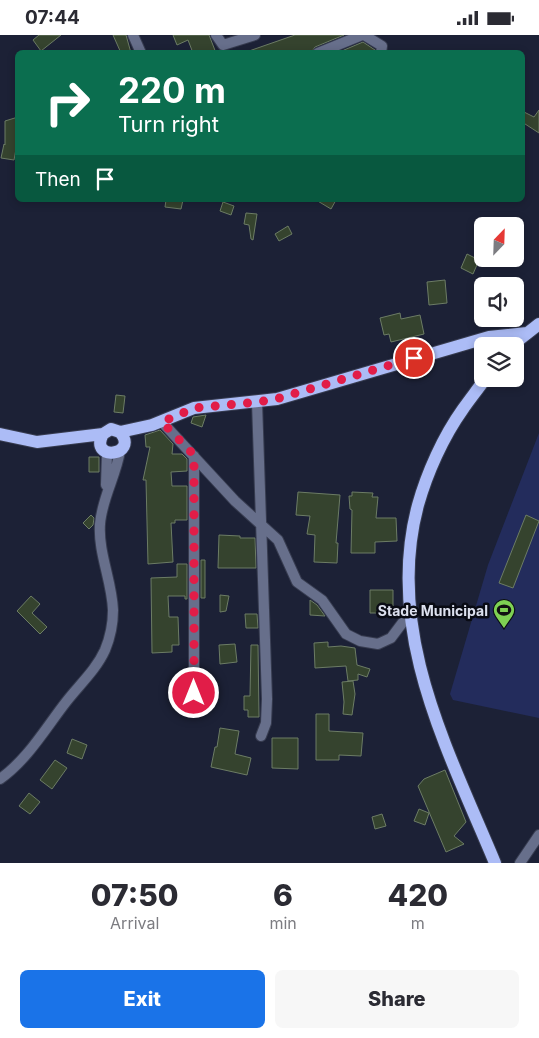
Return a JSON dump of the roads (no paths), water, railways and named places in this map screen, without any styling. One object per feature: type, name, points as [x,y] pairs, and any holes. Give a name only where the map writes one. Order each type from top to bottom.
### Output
[{"type":"main road","points":[[0,434],[37,442],[103,434],[111,429],[120,432],[157,423],[194,408],[276,399],[489,337],[533,332],[539,324]]},
{"type":"main road","points":[[479,387],[462,410],[432,466],[418,504],[409,545],[407,580],[409,614],[416,652],[428,696],[446,746],[495,863]]},
{"type":"main road","points":[[66,439],[113,451],[157,423]]},
{"type":"main road","points":[[113,451],[124,440],[120,432]]},
{"type":"main road","points":[[103,434],[100,443],[113,451]]},
{"type":"street","points":[[133,35],[140,50]]},
{"type":"street","points":[[216,35],[223,49],[242,38],[256,35]]},
{"type":"street","points":[[326,50],[363,35],[382,46],[381,50]]},
{"type":"street","points":[[258,402],[267,699],[266,723],[261,736]]},
{"type":"street","points":[[157,423],[194,455],[235,501],[278,540],[297,582],[322,600],[346,634],[360,641],[378,644],[391,638],[409,614]]},
{"type":"street","points":[[0,779],[27,755],[64,704],[98,662],[110,637],[113,610],[100,531],[101,515],[113,451]]},
{"type":"street","points":[[194,455],[194,693]]},
{"type":"street","points":[[520,863],[539,835]]},
{"type":"place","name":"Stade Municipal","points":[[504,629]]}]
